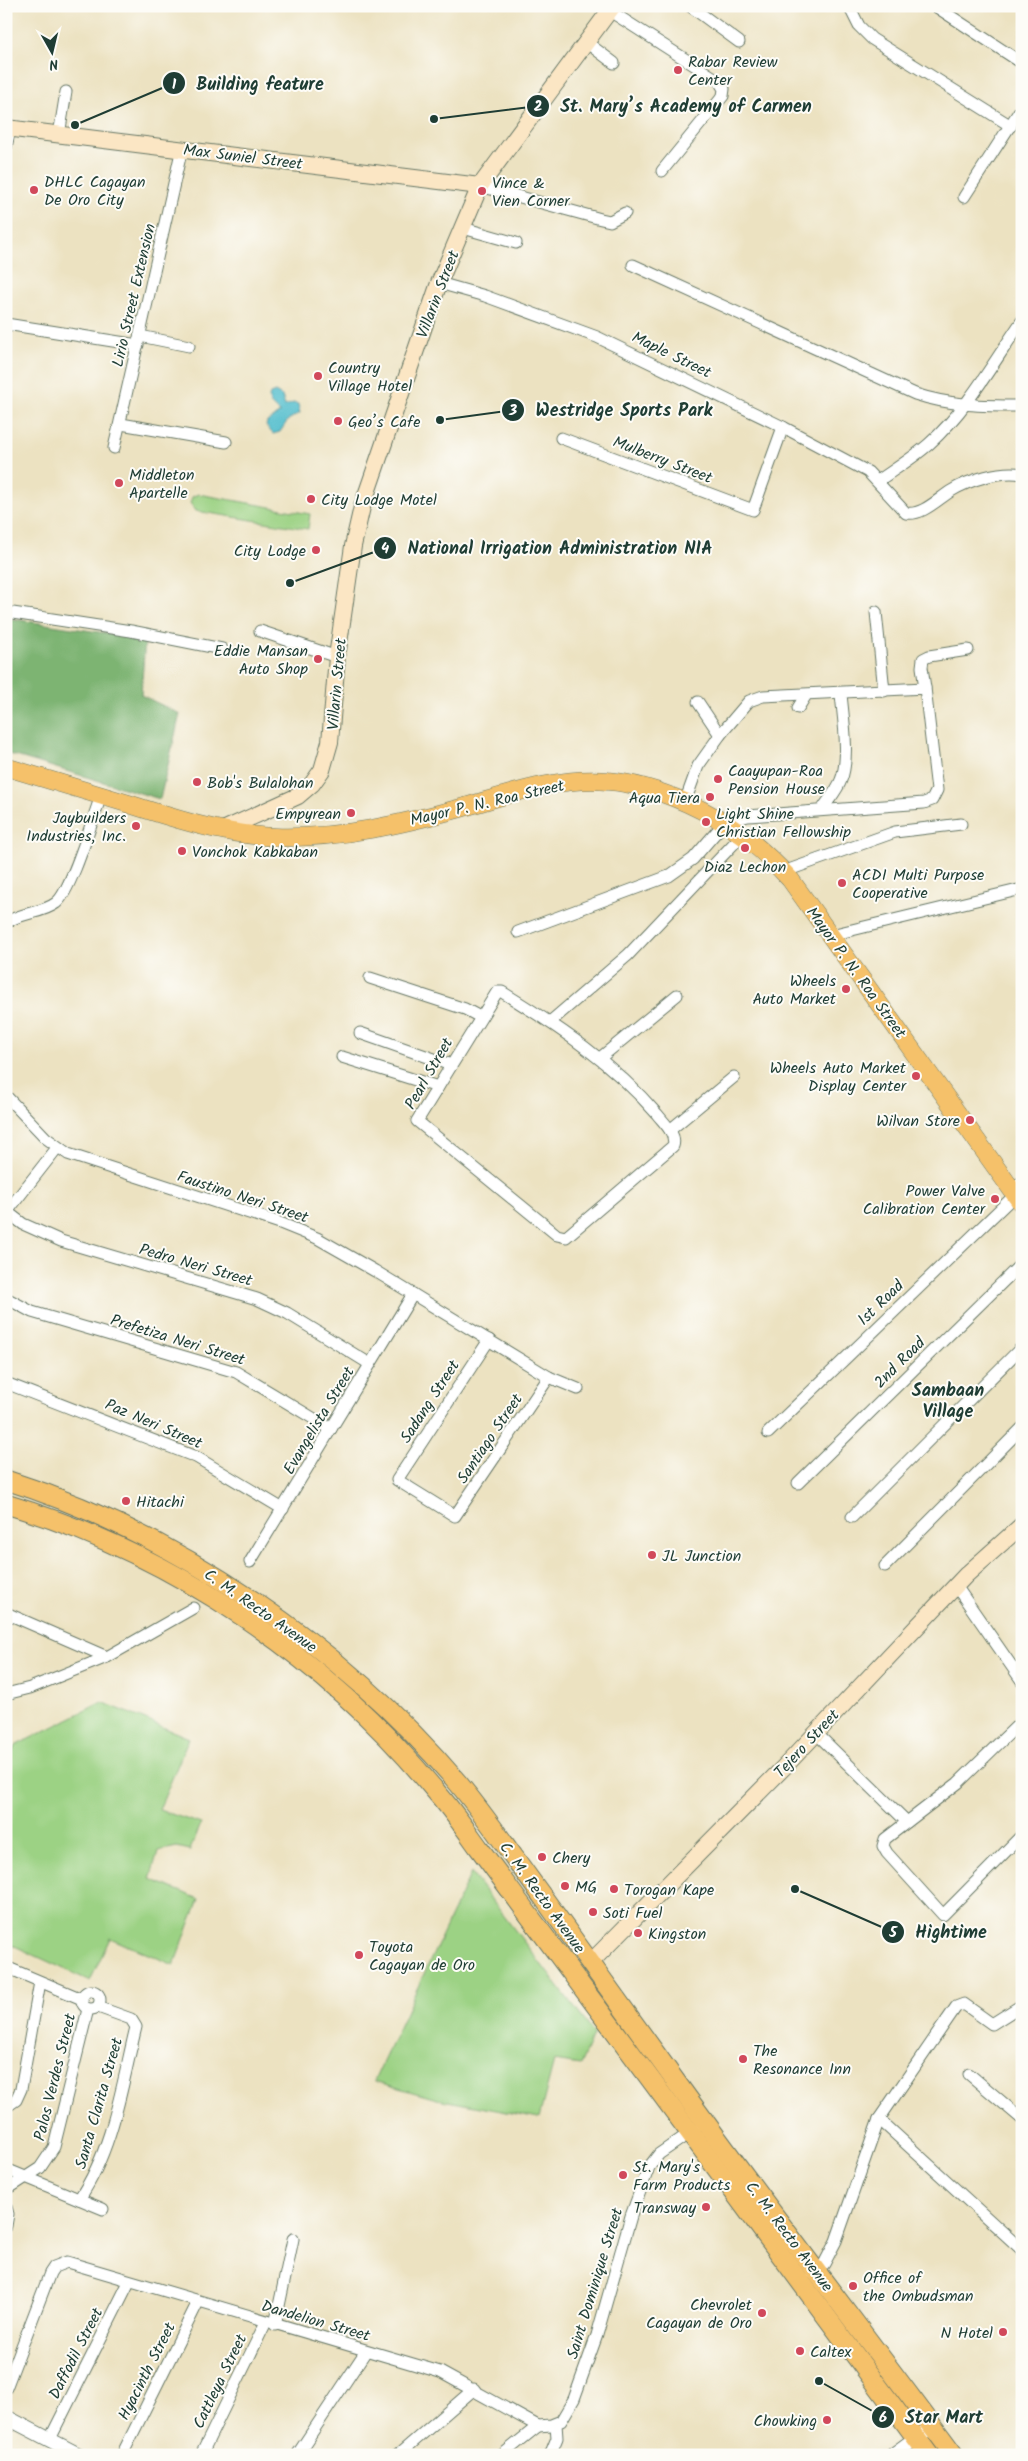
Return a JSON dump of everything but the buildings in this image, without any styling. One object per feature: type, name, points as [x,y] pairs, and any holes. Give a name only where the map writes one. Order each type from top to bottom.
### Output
[{"type":"highway","name":"C. M. Recto Avenue","points":[[6,1480],[112,1521],[175,1552],[284,1623],[348,1674],[398,1720],[459,1785],[498,1835],[706,2122],[954,2455]]},
{"type":"highway","name":"C. M. Recto Avenue","points":[[6,1504],[74,1528],[148,1561],[239,1613],[280,1642],[357,1707],[438,1793],[929,2455]]},
{"type":"highway","points":[[214,1599],[223,1582]]},
{"type":"highway","points":[[479,1848],[498,1835]]},
{"type":"highway","points":[[495,1870],[513,1856]]},
{"type":"main road","name":"Villarin Street","points":[[223,830],[298,796],[318,776],[326,760],[330,742],[337,657],[352,554],[362,507],[439,282],[480,186],[516,141],[586,42],[612,9]]},
{"type":"main road","name":"Max Suniel Street","points":[[8,128],[480,186]]},
{"type":"main road","name":"Mayor P. N. Roa Street","points":[[6,767],[223,830],[276,837],[332,834],[412,820],[527,790],[584,781],[607,780],[638,785],[663,792],[725,822],[743,834],[783,872],[831,935],[1017,1193]]},
{"type":"main road","name":"Tejero Street","points":[[591,1962],[956,1586],[1022,1525]]},
{"type":"street","points":[[690,6],[739,42]]},
{"type":"street","points":[[849,6],[859,26],[872,39],[1011,126]]},
{"type":"street","points":[[935,6],[1022,63]]},
{"type":"street","points":[[612,9],[719,81],[724,89],[723,96],[662,171]]},
{"type":"street","points":[[586,42],[614,63]]},
{"type":"street","points":[[59,134],[66,92]]},
{"type":"street","points":[[964,197],[1022,107]]},
{"type":"street","points":[[6,147],[8,128]]},
{"type":"street","name":"Lirio Street Extension","points":[[114,448],[182,148]]},
{"type":"street","points":[[480,186],[601,220],[610,221],[625,213]]},
{"type":"street","points":[[463,228],[516,243]]},
{"type":"street","points":[[634,265],[915,394],[945,403],[964,406],[1022,406]]},
{"type":"street","name":"Maple Street","points":[[439,282],[485,296],[597,337],[783,427],[854,464],[878,481],[902,511],[912,514],[968,483],[1000,474],[1022,474]]},
{"type":"street","points":[[878,481],[928,444],[964,406],[1022,320]]},
{"type":"street","points":[[6,324],[189,346]]},
{"type":"street","points":[[120,424],[226,442]]},
{"type":"street","name":"Mulberry Street","points":[[561,438],[753,510],[783,427]]},
{"type":"street","points":[[6,612],[131,631],[222,649]]},
{"type":"street","points":[[876,612],[884,690]]},
{"type":"street","points":[[260,631],[337,657]]},
{"type":"street","points":[[518,932],[669,876],[693,859],[725,822],[748,816],[924,803],[935,797],[936,790],[922,667],[924,660],[929,656],[968,650]]},
{"type":"street","points":[[685,802],[698,766],[720,735],[749,701],[763,696],[841,694],[925,688]]},
{"type":"street","points":[[822,810],[841,780],[843,772],[844,734],[841,694]]},
{"type":"street","points":[[798,708],[806,695]]},
{"type":"street","points":[[698,702],[720,735]]},
{"type":"street","points":[[9,921],[17,916],[48,908],[64,895],[101,796]]},
{"type":"street","points":[[783,872],[895,832],[961,824]]},
{"type":"street","points":[[550,1022],[628,955],[743,834]]},
{"type":"street","points":[[831,935],[1022,889]]},
{"type":"street","points":[[370,978],[465,1008],[480,1017]]},
{"type":"street","name":"Pearl Street","points":[[497,992],[502,992],[550,1022],[600,1058],[635,1088],[670,1130],[674,1140],[674,1146],[566,1237],[561,1237],[418,1124],[417,1118],[497,992]]},
{"type":"street","points":[[600,1058],[677,995]]},
{"type":"street","points":[[360,1033],[451,1064]]},
{"type":"street","points":[[342,1057],[438,1087]]},
{"type":"street","points":[[670,1130],[734,1077]]},
{"type":"street","name":"Faustino Neri Street","points":[[6,1096],[58,1148],[81,1160],[280,1223],[324,1242],[549,1377],[578,1389]]},
{"type":"street","points":[[6,1212],[58,1148]]},
{"type":"street","name":"1st Road","points":[[768,1433],[1017,1193]]},
{"type":"street","name":"Pedro Neri Street","points":[[6,1212],[23,1224],[60,1241],[257,1299],[287,1313],[370,1364]]},
{"type":"street","name":"2nd Road","points":[[798,1482],[1022,1263]]},
{"type":"street","name":"Evangelista Street","points":[[250,1562],[413,1294]]},
{"type":"street","name":"Prefetiza Neri Street","points":[[6,1298],[32,1312],[236,1372],[331,1429]]},
{"type":"street","name":"Sadang Street","points":[[455,1516],[397,1480],[489,1340]]},
{"type":"street","points":[[852,1516],[1022,1347]]},
{"type":"street","name":"Santiago Street","points":[[455,1516],[549,1377]]},
{"type":"street","name":"Paz Neri Street","points":[[6,1383],[196,1457],[282,1509]]},
{"type":"street","points":[[885,1566],[1022,1428]]},
{"type":"street","points":[[956,1586],[1022,1681]]},
{"type":"street","points":[[6,1694],[30,1688],[107,1657],[193,1608]]},
{"type":"street","points":[[6,1613],[107,1657]]},
{"type":"street","points":[[1022,1721],[958,1783],[883,1842],[884,1850],[943,1915],[1022,1835]]},
{"type":"street","points":[[815,1732],[907,1822]]},
{"type":"street","points":[[6,1967],[82,1999]]},
{"type":"street","points":[[6,2107],[16,2100],[21,2089],[40,1982]]},
{"type":"street","points":[[95,1991],[100,1998],[93,2008],[84,2006],[82,1999],[86,1992],[95,1991]]},
{"type":"street","points":[[799,2282],[824,2264],[836,2241],[879,2120],[956,2007],[964,2004],[992,2024],[1022,2005]]},
{"type":"street","name":"Palos Verdes Street","points":[[6,2190],[40,2168],[54,2146],[93,2008]]},
{"type":"street","name":"Santa Clarita Street","points":[[78,2199],[92,2180],[106,2145],[136,2027],[131,2019],[93,2008]]},
{"type":"street","points":[[969,2074],[1022,2119]]},
{"type":"street","points":[[879,2120],[1022,2250]]},
{"type":"street","name":"Saint Dominique Street","points":[[556,2424],[567,2414],[582,2379],[631,2216],[649,2167],[659,2154],[706,2122]]},
{"type":"street","points":[[6,2169],[103,2209]]},
{"type":"street","points":[[6,2207],[8,2214],[6,2226]]},
{"type":"street","name":"Cattleya Street","points":[[201,2455],[271,2324],[293,2239]]},
{"type":"street","name":"Dandelion Street","points":[[6,2388],[50,2273],[60,2264],[71,2263],[271,2324],[308,2332],[440,2372],[474,2389],[538,2426]]},
{"type":"street","name":"Daffodil Street","points":[[50,2439],[130,2282]]},
{"type":"street","name":"Hyacinth Street","points":[[122,2455],[198,2302]]},
{"type":"street","points":[[297,2455],[366,2351]]},
{"type":"street","points":[[398,2455],[474,2389]]},
{"type":"street","points":[[6,2418],[79,2455]]},
{"type":"street","points":[[502,2455],[538,2426],[556,2424],[557,2438],[550,2455]]},
{"type":"street","points":[[893,2455],[933,2426]]},
{"type":"green space","points":[[198,494],[310,514],[308,529],[196,511],[190,503],[192,497]]},
{"type":"green space","points":[[6,618],[145,639],[141,695],[180,714],[160,799],[6,753]]},
{"type":"green space","points":[[102,1702],[189,1738],[159,1810],[201,1824],[190,1850],[177,1847],[158,1851],[150,1879],[199,1899],[174,1965],[110,1938],[90,1981],[6,1942],[6,1768],[15,1746]]},
{"type":"green space","points":[[471,1873],[594,2033],[580,2065],[554,2061],[539,2118],[437,2099],[374,2081]]},
{"type":"water","points":[[275,392],[282,396],[285,406],[293,403],[298,404],[300,413],[288,420],[280,432],[273,434],[266,426],[267,422],[280,413],[271,405],[269,400],[270,394]]},
{"type":"place","name":"Rabar Review Center","points":[[678,70]]},
{"type":"place","name":"St. Mary’s Academy of Carmen","points":[[434,119]]},
{"type":"place","name":"Building feature","points":[[75,125]]},
{"type":"place","name":"DHLC Cagayan De Oro City","points":[[34,190]]},
{"type":"place","name":"Vince & Vien Corner","points":[[482,191]]},
{"type":"place","name":"Country Village Hotel","points":[[318,376]]},
{"type":"place","name":"Westridge Sports Park","points":[[440,420]]},
{"type":"place","name":"Geo’s Cafe","points":[[338,421]]},
{"type":"place","name":"Middleton Apartelle","points":[[119,483]]},
{"type":"place","name":"City Lodge Motel","points":[[311,499]]},
{"type":"place","name":"City Lodge","points":[[316,550]]},
{"type":"place","name":"National Irrigation Administration NIA","points":[[290,583]]},
{"type":"place","name":"Eddie Mansan Auto Shop","points":[[318,659]]},
{"type":"place","name":"Caayupan-Roa Pension House","points":[[718,779]]},
{"type":"place","name":"Bob's Bulalohan","points":[[197,782]]},
{"type":"place","name":"Aqua Tiera","points":[[710,797]]},
{"type":"place","name":"Empyrean","points":[[351,813]]},
{"type":"place","name":"Light Shine Christian Fellowship","points":[[706,822]]},
{"type":"place","name":"Jaybuilders Industries, Inc.","points":[[136,826]]},
{"type":"place","name":"Diaz Lechon","points":[[745,848]]},
{"type":"place","name":"Vonchok Kabkaban","points":[[182,851]]},
{"type":"place","name":"ACDI Multi Purpose Cooperative","points":[[842,883]]},
{"type":"place","name":"Wheels Auto Market","points":[[846,989]]},
{"type":"place","name":"Wheels Auto Market Display Center","points":[[916,1076]]},
{"type":"place","name":"Wilvan Store","points":[[970,1120]]},
{"type":"place","name":"Power Valve Calibration Center","points":[[995,1199]]},
{"type":"place","name":"Hitachi","points":[[126,1501]]},
{"type":"place","name":"JL Junction","points":[[652,1555]]},
{"type":"place","name":"Chery","points":[[542,1857]]},
{"type":"place","name":"MG","points":[[565,1886]]},
{"type":"place","name":"Torogan Kape","points":[[614,1889]]},
{"type":"place","name":"Hightime","points":[[795,1889]]},
{"type":"place","name":"Soti Fuel","points":[[593,1912]]},
{"type":"place","name":"Kingston","points":[[638,1933]]},
{"type":"place","name":"Toyota Cagayan de Oro","points":[[359,1955]]},
{"type":"place","name":"The Resonance Inn","points":[[743,2059]]},
{"type":"place","name":"St. Mary's Farm Products","points":[[623,2175]]},
{"type":"place","name":"Transway","points":[[706,2207]]},
{"type":"place","name":"Office of the Ombudsman","points":[[853,2286]]},
{"type":"place","name":"Chevrolet Cagayan de Oro","points":[[762,2313]]},
{"type":"place","name":"N Hotel","points":[[1003,2332]]},
{"type":"place","name":"Caltex","points":[[800,2351]]},
{"type":"place","name":"Star Mart","points":[[819,2381]]},
{"type":"place","name":"Chowking","points":[[827,2420]]},
{"type":"district","name":"Sambaan Village","points":[[948,1400]]}]
